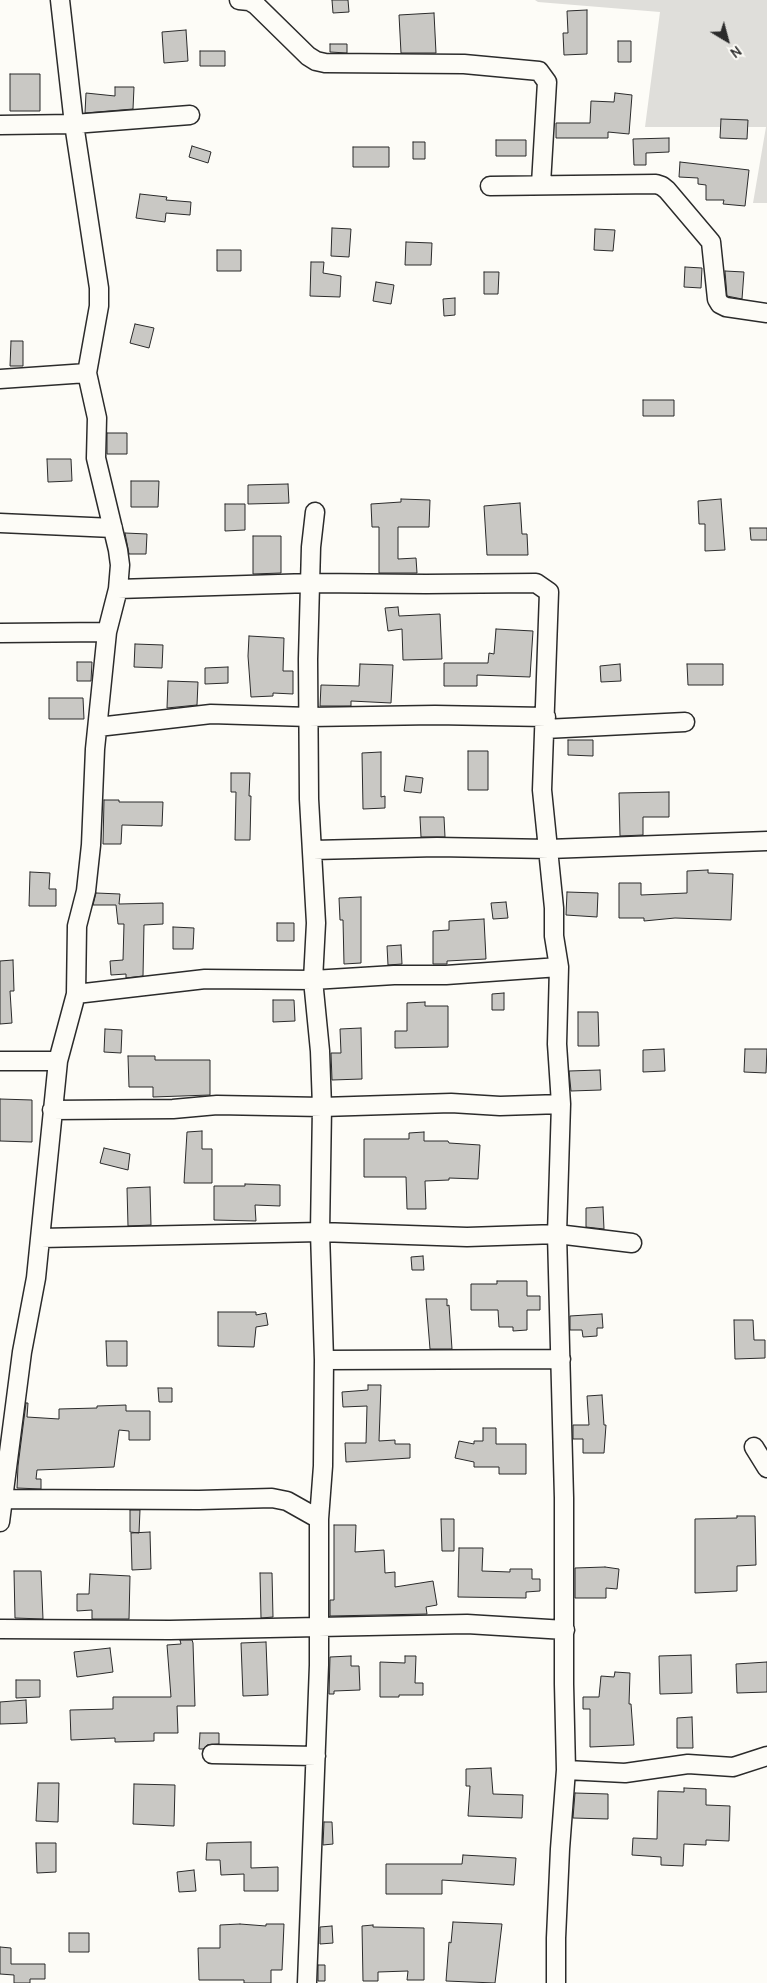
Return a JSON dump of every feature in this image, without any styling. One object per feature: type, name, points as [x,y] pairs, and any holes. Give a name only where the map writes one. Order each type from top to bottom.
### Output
[{"type":"street","points":[[0,1522],[22,1352],[36,1278],[58,1061],[76,994],[77,926],[86,891],[92,845],[95,749],[107,632],[118,589],[120,564],[96,458],[97,418],[87,373],[99,306],[99,288],[74,124],[60,0]]},
{"type":"street","points":[[240,0],[249,1],[256,5],[308,56],[316,61],[325,63],[464,64],[539,71],[547,82],[541,184]]},
{"type":"street","points":[[0,124],[74,124],[190,115]]},
{"type":"street","points":[[490,186],[541,184],[656,184],[662,186],[710,242],[717,300],[720,304],[726,307],[767,314]]},
{"type":"street","points":[[0,379],[87,373]]},
{"type":"street","points":[[307,1983],[316,1756],[319,1519],[323,1466],[324,1360],[320,1232],[322,1107],[320,1051],[313,980],[316,923],[309,799],[308,659],[311,548],[315,512]]},
{"type":"street","points":[[0,524],[112,528]]},
{"type":"street","points":[[118,589],[311,583],[536,583],[549,592],[542,790],[554,908],[554,936],[559,967],[557,1044],[560,1104],[557,1234],[561,1359],[566,1770],[559,1858],[556,1983]]},
{"type":"street","points":[[0,633],[107,632]]},
{"type":"street","points":[[98,727],[211,714],[309,718],[435,715],[545,723],[685,722]]},
{"type":"street","points":[[313,850],[437,847],[549,849],[767,841]]},
{"type":"street","points":[[76,994],[205,979],[313,980],[394,975],[446,975],[559,967]]},
{"type":"street","points":[[0,1060],[58,1061]]},
{"type":"street","points":[[52,1110],[173,1109],[217,1106],[322,1107],[451,1103],[500,1106],[560,1104]]},
{"type":"street","points":[[41,1238],[320,1232],[467,1237],[557,1234],[632,1243]]},
{"type":"street","points":[[324,1360],[561,1359]]},
{"type":"street","points":[[754,1447],[767,1468]]},
{"type":"street","points":[[4,1499],[199,1500],[272,1498],[287,1501],[319,1519]]},
{"type":"street","points":[[0,1629],[170,1630],[466,1624],[565,1630]]},
{"type":"street","points":[[212,1754],[316,1756]]},
{"type":"street","points":[[566,1770],[625,1773],[688,1764],[733,1766],[767,1756]]},
{"type":"shaded area","points":[[535,0],[767,0],[767,203],[753,203],[766,127],[645,127],[660,12],[538,2]]},
{"type":"building","points":[[332,0],[348,0],[349,12],[333,13]]},
{"type":"building","points":[[587,10],[587,54],[564,55],[563,33],[568,33],[567,11]]},
{"type":"building","points":[[434,13],[436,53],[401,53],[399,15]]},
{"type":"building","points":[[186,30],[188,61],[164,63],[162,32]]},
{"type":"building","points":[[618,41],[631,41],[631,62],[618,62]]},
{"type":"building","points":[[330,44],[347,44],[347,53],[330,52]]},
{"type":"building","points":[[200,51],[225,51],[225,66],[200,66]]},
{"type":"building","points":[[10,74],[40,74],[40,111],[10,111]]},
{"type":"building","points":[[115,87],[134,87],[133,109],[85,113],[86,93],[115,96]]},
{"type":"building","points":[[615,93],[632,95],[629,134],[608,132],[608,138],[556,138],[556,123],[590,123],[591,101],[614,102]]},
{"type":"building","points":[[721,119],[748,120],[747,139],[720,138]]},
{"type":"building","points":[[669,138],[669,152],[646,153],[646,165],[634,165],[633,139]]},
{"type":"building","points":[[496,140],[526,140],[526,156],[496,156]]},
{"type":"building","points":[[413,142],[425,142],[425,159],[413,159]]},
{"type":"building","points":[[192,146],[211,152],[208,163],[189,157]]},
{"type":"building","points":[[353,147],[389,147],[389,167],[353,167]]},
{"type":"building","points":[[680,162],[749,170],[745,206],[723,204],[724,200],[706,200],[706,185],[698,184],[698,178],[679,177]]},
{"type":"building","points":[[140,194],[167,197],[166,200],[191,202],[190,215],[166,213],[165,222],[136,218]]},
{"type":"building","points":[[332,228],[351,229],[349,257],[331,256]]},
{"type":"building","points":[[595,229],[615,230],[613,251],[594,250]]},
{"type":"building","points":[[406,242],[432,243],[431,265],[405,265]]},
{"type":"building","points":[[217,250],[241,250],[241,271],[217,271]]},
{"type":"building","points":[[311,262],[324,262],[323,273],[341,276],[340,297],[310,296]]},
{"type":"building","points":[[685,267],[702,268],[701,288],[684,287]]},
{"type":"building","points":[[725,271],[744,272],[742,299],[727,296]]},
{"type":"building","points":[[484,272],[499,272],[498,294],[484,294]]},
{"type":"building","points":[[376,282],[394,285],[391,304],[373,301]]},
{"type":"building","points":[[455,298],[455,315],[444,316],[443,299]]},
{"type":"building","points":[[135,324],[154,328],[149,348],[130,343]]},
{"type":"building","points":[[11,341],[23,341],[23,366],[10,366]]},
{"type":"building","points":[[643,400],[674,400],[674,416],[643,416]]},
{"type":"building","points":[[107,433],[127,433],[127,454],[107,454]]},
{"type":"building","points":[[47,459],[71,459],[72,481],[48,482]]},
{"type":"building","points":[[131,481],[159,481],[158,507],[131,507]]},
{"type":"building","points":[[288,484],[289,503],[248,504],[248,485]]},
{"type":"building","points":[[401,499],[430,500],[429,527],[398,527],[398,559],[416,558],[417,573],[379,573],[379,527],[372,527],[371,504],[401,502]]},
{"type":"building","points":[[721,499],[725,550],[705,551],[705,524],[699,524],[698,501]]},
{"type":"building","points":[[520,503],[522,534],[527,534],[528,555],[487,555],[484,506]]},
{"type":"building","points":[[225,504],[245,504],[245,530],[225,531]]},
{"type":"building","points":[[750,528],[767,528],[767,540],[751,540]]},
{"type":"building","points":[[125,533],[147,534],[146,554],[129,554]]},
{"type":"building","points":[[253,536],[281,536],[281,573],[253,574]]},
{"type":"building","points":[[398,607],[399,616],[440,614],[442,659],[403,660],[402,629],[388,631],[385,608]]},
{"type":"building","points":[[496,629],[533,631],[530,677],[477,675],[477,686],[444,686],[444,663],[488,663],[489,653],[494,654]]},
{"type":"building","points":[[249,636],[284,638],[283,671],[293,671],[293,694],[273,693],[273,696],[251,697],[248,656]]},
{"type":"building","points":[[135,644],[163,645],[162,668],[134,667]]},
{"type":"building","points":[[77,662],[92,662],[91,681],[77,681]]},
{"type":"building","points":[[360,664],[393,665],[391,703],[351,701],[351,706],[320,706],[321,685],[359,686]]},
{"type":"building","points":[[620,664],[621,681],[601,682],[600,666]]},
{"type":"building","points":[[687,664],[723,664],[723,685],[688,685]]},
{"type":"building","points":[[228,667],[228,683],[205,684],[205,668]]},
{"type":"building","points":[[168,681],[198,682],[197,705],[167,708]]},
{"type":"building","points":[[49,698],[83,698],[84,719],[49,719]]},
{"type":"building","points":[[568,740],[593,740],[593,756],[568,755]]},
{"type":"building","points":[[468,751],[488,751],[488,790],[468,790]]},
{"type":"building","points":[[381,752],[381,797],[385,796],[385,808],[363,809],[362,753]]},
{"type":"building","points":[[231,773],[250,773],[250,840],[235,840],[236,792],[231,792]]},
{"type":"building","points":[[406,776],[423,778],[421,793],[404,791]]},
{"type":"building","points":[[669,792],[669,817],[643,817],[643,835],[620,836],[619,793]]},
{"type":"building","points":[[104,800],[163,802],[162,826],[122,825],[121,844],[103,844]]},
{"type":"building","points":[[420,817],[444,817],[445,837],[421,837]]},
{"type":"building","points":[[708,870],[708,873],[733,874],[731,920],[675,918],[644,921],[644,918],[619,918],[619,883],[641,883],[641,895],[687,893],[687,871]]},
{"type":"building","points":[[30,872],[50,873],[49,889],[56,889],[56,906],[29,906]]},
{"type":"building","points":[[567,892],[598,893],[597,917],[566,915]]},
{"type":"building","points":[[96,893],[120,894],[119,904],[163,903],[163,924],[144,925],[143,976],[126,978],[126,974],[111,975],[110,961],[123,960],[124,924],[118,924],[116,905],[93,905]]},
{"type":"building","points":[[361,897],[361,963],[344,964],[343,920],[340,920],[339,898]]},
{"type":"building","points":[[506,902],[508,918],[493,919],[491,903]]},
{"type":"building","points":[[484,919],[486,959],[447,961],[447,964],[433,964],[433,931],[449,930],[449,921]]},
{"type":"building","points":[[277,923],[294,923],[294,941],[277,941]]},
{"type":"building","points":[[173,927],[194,928],[193,949],[173,949]]},
{"type":"building","points":[[401,945],[402,964],[388,965],[387,946]]},
{"type":"building","points":[[13,960],[14,991],[10,991],[12,1023],[0,1024],[0,961]]},
{"type":"building","points":[[504,993],[504,1010],[492,1010],[492,994]]},
{"type":"building","points":[[273,1000],[294,1000],[295,1021],[273,1022]]},
{"type":"building","points":[[425,1002],[425,1006],[448,1006],[448,1047],[395,1048],[395,1031],[407,1031],[407,1003]]},
{"type":"building","points":[[578,1012],[598,1012],[599,1046],[578,1046]]},
{"type":"building","points":[[361,1028],[362,1079],[332,1080],[331,1053],[341,1053],[340,1029]]},
{"type":"building","points":[[105,1029],[122,1030],[121,1053],[104,1052]]},
{"type":"building","points":[[664,1049],[665,1071],[643,1072],[643,1050]]},
{"type":"building","points":[[745,1049],[767,1049],[766,1073],[744,1072]]},
{"type":"building","points":[[128,1056],[155,1056],[155,1060],[210,1060],[210,1095],[153,1097],[153,1087],[129,1087]]},
{"type":"building","points":[[600,1070],[601,1090],[571,1091],[569,1071]]},
{"type":"building","points":[[0,1099],[32,1100],[32,1142],[0,1141]]},
{"type":"building","points":[[202,1131],[202,1149],[212,1149],[212,1183],[184,1183],[187,1132]]},
{"type":"building","points":[[424,1132],[424,1141],[448,1141],[449,1143],[480,1145],[478,1179],[449,1178],[449,1180],[425,1181],[426,1209],[407,1209],[406,1177],[364,1177],[364,1139],[409,1139],[409,1133]]},
{"type":"building","points":[[104,1148],[130,1154],[128,1170],[100,1163]]},
{"type":"building","points":[[245,1184],[280,1185],[280,1206],[255,1205],[256,1221],[214,1220],[214,1186],[245,1186]]},
{"type":"building","points":[[150,1187],[151,1225],[128,1226],[127,1188]]},
{"type":"building","points":[[603,1207],[604,1229],[586,1227],[586,1208]]},
{"type":"building","points":[[423,1256],[424,1270],[412,1270],[411,1257]]},
{"type":"building","points":[[497,1281],[527,1281],[527,1296],[540,1296],[540,1310],[527,1310],[527,1330],[513,1331],[513,1327],[499,1327],[498,1310],[471,1310],[471,1284],[497,1284]]},
{"type":"building","points":[[426,1299],[447,1299],[452,1349],[430,1349]]},
{"type":"building","points":[[218,1312],[256,1312],[256,1315],[266,1313],[268,1325],[256,1327],[254,1347],[218,1346]]},
{"type":"building","points":[[602,1314],[603,1328],[597,1328],[597,1336],[583,1337],[582,1330],[570,1330],[570,1316]]},
{"type":"building","points":[[734,1320],[753,1320],[754,1340],[765,1340],[765,1358],[735,1359]]},
{"type":"building","points":[[106,1341],[127,1341],[127,1366],[107,1366]]},
{"type":"building","points":[[368,1385],[381,1385],[379,1441],[395,1440],[395,1444],[410,1444],[410,1458],[346,1462],[345,1443],[366,1443],[367,1406],[343,1407],[342,1392],[368,1390]]},
{"type":"building","points":[[158,1388],[172,1388],[172,1402],[159,1402]]},
{"type":"building","points":[[602,1395],[604,1425],[606,1425],[604,1453],[583,1453],[583,1439],[573,1439],[573,1425],[589,1425],[587,1396]]},
{"type":"building","points":[[26,1403],[28,1403],[27,1417],[59,1419],[59,1409],[97,1408],[97,1406],[126,1405],[126,1411],[150,1411],[150,1440],[129,1440],[129,1431],[119,1430],[114,1467],[37,1470],[36,1479],[41,1479],[41,1489],[17,1488]]},
{"type":"building","points":[[483,1428],[496,1428],[496,1444],[526,1444],[526,1474],[499,1474],[499,1467],[474,1467],[474,1462],[455,1458],[459,1441],[474,1444],[474,1441],[483,1441]]},
{"type":"building","points":[[130,1510],[140,1510],[139,1533],[130,1532]]},
{"type":"building","points":[[737,1516],[755,1516],[756,1565],[737,1566],[737,1591],[695,1593],[695,1519],[737,1518]]},
{"type":"building","points":[[441,1519],[454,1519],[454,1551],[442,1551]]},
{"type":"building","points":[[334,1525],[356,1525],[355,1552],[384,1550],[385,1573],[395,1572],[395,1587],[433,1581],[437,1605],[426,1607],[427,1614],[330,1616],[330,1600],[334,1600]]},
{"type":"building","points":[[150,1532],[151,1569],[132,1570],[131,1533]]},
{"type":"building","points":[[459,1548],[483,1548],[482,1571],[510,1572],[510,1569],[532,1569],[532,1579],[540,1579],[540,1591],[526,1592],[526,1598],[458,1597]]},
{"type":"building","points":[[605,1567],[619,1569],[617,1589],[606,1588],[606,1598],[575,1598],[575,1568]]},
{"type":"building","points":[[14,1571],[41,1571],[43,1619],[15,1618]]},
{"type":"building","points":[[260,1573],[272,1573],[273,1617],[261,1618]]},
{"type":"building","points":[[90,1574],[130,1576],[129,1619],[92,1619],[92,1610],[77,1611],[77,1594],[89,1594]]},
{"type":"building","points":[[180,1640],[192,1640],[193,1643],[195,1706],[177,1706],[178,1733],[154,1733],[154,1741],[115,1742],[115,1738],[71,1740],[70,1710],[113,1709],[113,1697],[171,1697],[167,1645],[181,1644]]},
{"type":"building","points":[[266,1642],[268,1695],[243,1696],[241,1643]]},
{"type":"building","points":[[110,1648],[113,1672],[77,1677],[74,1652]]},
{"type":"building","points":[[691,1655],[692,1693],[660,1694],[659,1656]]},
{"type":"building","points":[[351,1656],[351,1666],[359,1666],[360,1690],[334,1691],[334,1694],[329,1694],[330,1657]]},
{"type":"building","points":[[405,1656],[416,1656],[415,1683],[423,1683],[423,1695],[380,1697],[380,1662],[405,1663]]},
{"type":"building","points":[[767,1662],[767,1692],[737,1693],[736,1664]]},
{"type":"building","points":[[615,1672],[630,1673],[629,1704],[631,1704],[634,1745],[590,1747],[590,1709],[583,1709],[583,1697],[599,1697],[601,1676],[614,1677]]},
{"type":"building","points":[[16,1680],[40,1680],[40,1697],[16,1698]]},
{"type":"building","points":[[26,1700],[27,1723],[0,1724],[0,1702]]},
{"type":"building","points":[[692,1717],[693,1748],[677,1748],[677,1718]]},
{"type":"building","points":[[200,1733],[219,1733],[219,1744],[207,1745],[203,1749],[199,1749]]},
{"type":"building","points":[[491,1768],[493,1794],[523,1795],[522,1818],[468,1816],[470,1786],[466,1786],[466,1769]]},
{"type":"building","points":[[38,1783],[59,1783],[58,1822],[36,1821]]},
{"type":"building","points":[[134,1784],[175,1785],[174,1826],[133,1824]]},
{"type":"building","points":[[684,1788],[706,1789],[706,1805],[730,1806],[729,1841],[706,1840],[706,1845],[684,1844],[683,1866],[661,1865],[661,1857],[632,1855],[633,1838],[657,1839],[658,1791],[684,1792]]},
{"type":"building","points":[[575,1793],[608,1794],[608,1819],[573,1818]]},
{"type":"building","points":[[324,1822],[332,1822],[333,1844],[323,1845]]},
{"type":"building","points":[[251,1842],[251,1868],[278,1867],[278,1891],[244,1891],[244,1874],[221,1875],[220,1860],[206,1860],[207,1843]]},
{"type":"building","points":[[36,1843],[56,1843],[56,1872],[37,1873]]},
{"type":"building","points":[[463,1855],[516,1858],[514,1885],[442,1880],[442,1894],[386,1894],[386,1864],[462,1864]]},
{"type":"building","points":[[194,1870],[196,1891],[179,1892],[177,1872]]},
{"type":"building","points":[[453,1922],[502,1924],[495,1983],[446,1981],[449,1942],[451,1943]]},
{"type":"building","points":[[266,1924],[284,1924],[282,1970],[271,1970],[271,1983],[244,1983],[244,1980],[199,1980],[198,1948],[220,1948],[220,1925],[266,1926]]},
{"type":"building","points":[[373,1925],[373,1927],[424,1928],[424,1980],[407,1980],[408,1971],[378,1972],[378,1981],[363,1981],[362,1926]]},
{"type":"building","points":[[332,1926],[333,1943],[320,1944],[320,1927]]},
{"type":"building","points":[[69,1933],[89,1933],[89,1952],[69,1952]]},
{"type":"building","points":[[0,1947],[11,1948],[11,1964],[45,1964],[45,1979],[30,1979],[30,1983],[14,1983],[14,1975],[0,1974]]},
{"type":"building","points":[[318,1965],[325,1965],[325,1981],[318,1981]]}]
